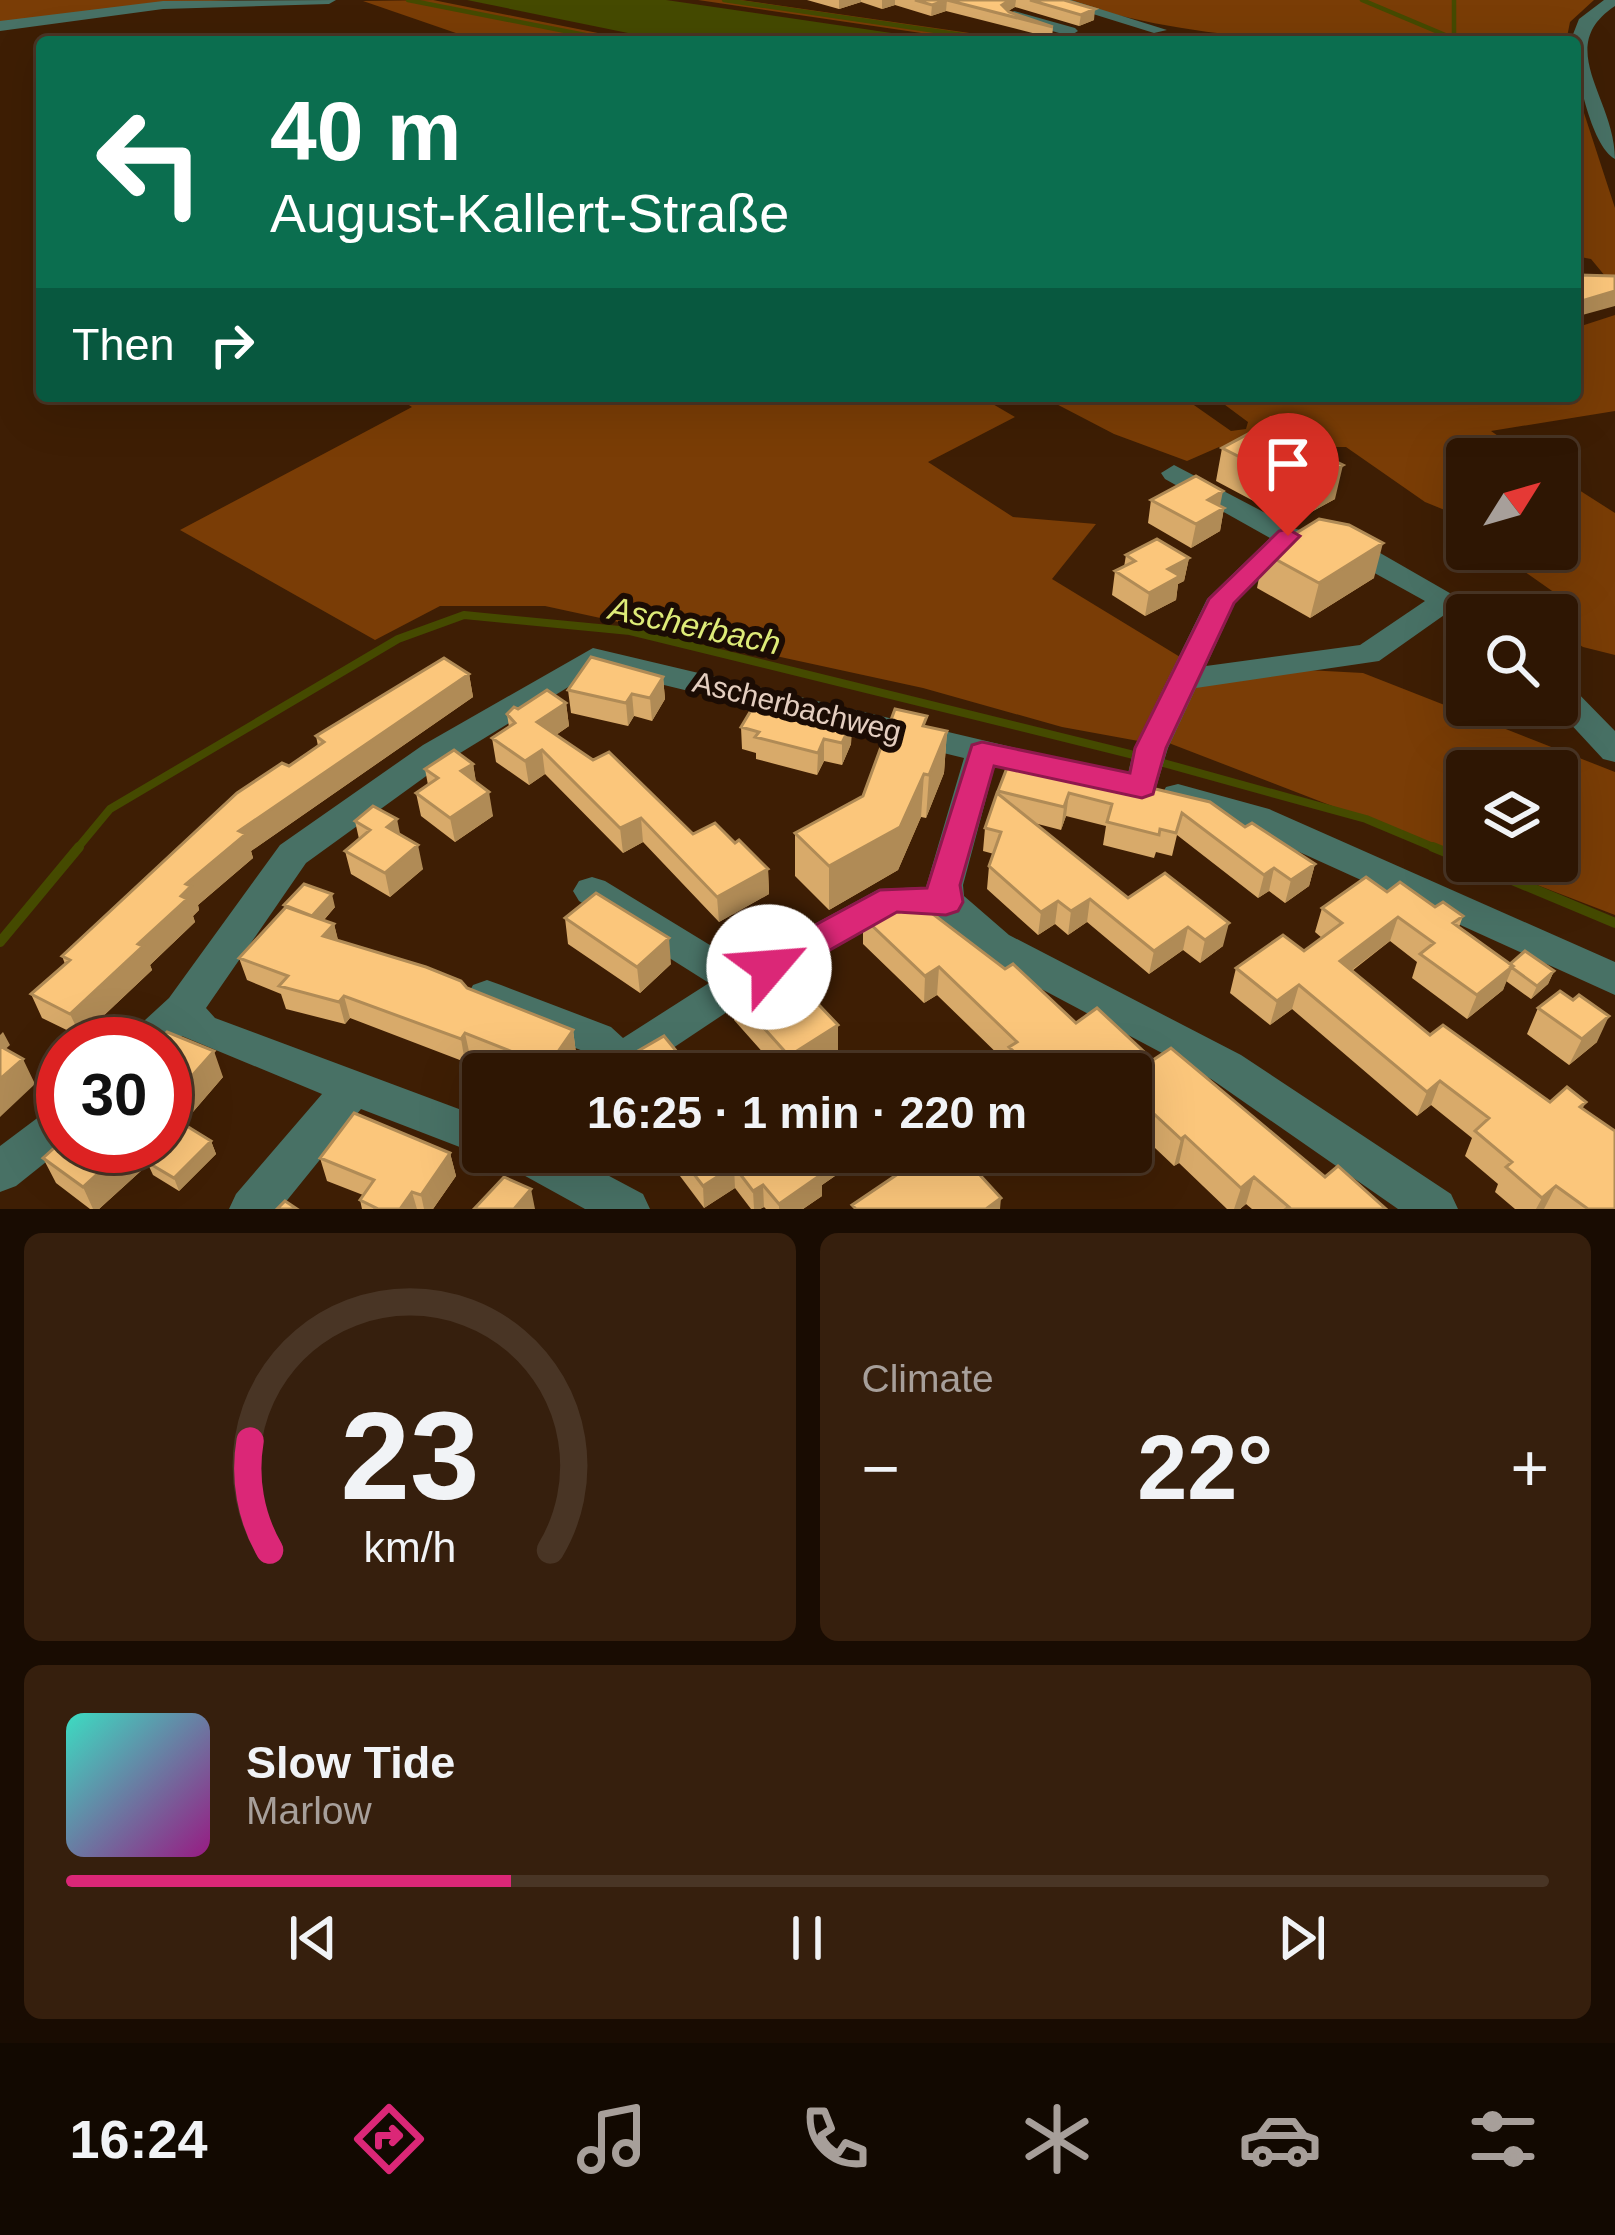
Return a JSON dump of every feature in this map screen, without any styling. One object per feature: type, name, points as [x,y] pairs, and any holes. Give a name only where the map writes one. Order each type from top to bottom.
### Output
[{"type":"street","points":[[0,26],[163,5],[329,0]]},
{"type":"street","points":[[1055,0],[1159,30]]},
{"type":"street","points":[[1578,36],[1585,22],[1614,0]]},
{"type":"street","points":[[1043,24],[1085,10]]},
{"type":"street","points":[[1014,16],[1070,31]]},
{"type":"street","points":[[1581,56],[1615,153]]},
{"type":"street","points":[[1174,473],[1288,536],[1351,548],[1446,600]]},
{"type":"street","points":[[1288,536],[1222,599],[1139,771],[1256,818],[1615,979]]},
{"type":"street","points":[[1184,679],[1369,655],[1430,614],[1441,604],[1436,595]]},
{"type":"street","name":"Ascherbachweg","points":[[183,1009],[293,854],[435,753],[593,658],[1074,772]]},
{"type":"street","points":[[1578,712],[1615,751]]},
{"type":"street","points":[[946,902],[944,885],[982,753]]},
{"type":"street","points":[[592,891],[740,982]]},
{"type":"street","points":[[631,1053],[740,982],[892,899],[946,902],[995,946],[1226,1067],[1435,1209]]},
{"type":"street","points":[[487,996],[598,1039],[604,1053]]},
{"type":"street","points":[[175,1017],[183,1009],[202,1030],[462,1129]]},
{"type":"street","points":[[253,1209],[354,1087]]},
{"type":"street","points":[[0,1172],[36,1144]]},
{"type":"street","points":[[565,1173],[627,1209]]},
{"type":"shaded area","points":[[0,0],[236,0],[158,3],[0,25]]},
{"type":"shaded area","points":[[433,0],[613,36],[465,36],[363,1]]},
{"type":"shaded area","points":[[467,0],[666,0],[912,36],[643,36]]},
{"type":"shaded area","points":[[698,0],[741,0],[990,36],[941,36]]},
{"type":"shaded area","points":[[1066,0],[1594,0],[1570,22],[1567,36],[1242,36],[1126,17]]},
{"type":"shaded area","points":[[1581,113],[1615,208],[1615,288],[1591,259],[1581,257]]},
{"type":"shaded area","points":[[1615,315],[1615,411],[1491,431],[1501,438],[1446,438],[1446,511],[1425,502],[1346,447],[1219,447],[1187,461],[1114,434],[1053,402],[1190,402],[1231,431],[1246,429],[1248,422],[1221,402],[1581,402],[1581,326]]},
{"type":"shaded area","points":[[404,402],[989,402],[1015,417],[928,462],[1013,517],[1096,524],[1052,579],[1185,660],[1144,742],[1062,727],[923,688],[545,606],[440,606],[375,640],[180,530],[412,407]]},
{"type":"shaded area","points":[[1578,489],[1615,513],[1615,655],[1578,644],[1578,594],[1556,594],[1522,570],[1578,570]]},
{"type":"shaded area","points":[[1288,669],[1363,673],[1446,706],[1446,726],[1498,726],[1559,750],[1446,750],[1446,850],[1161,740],[1190,686]]},
{"type":"shaded area","points":[[1578,757],[1615,772],[1615,915],[1529,882],[1578,882]]},
{"type":"building","points":[[947,0],[1010,0],[1002,5],[1009,12],[1053,27]]},
{"type":"building","points":[[1030,0],[1064,0],[1095,9],[1081,15]]},
{"type":"building","points":[[1581,275],[1615,276],[1615,291],[1581,301]]},
{"type":"building","points":[[1263,426],[1343,465],[1301,488],[1222,448]]},
{"type":"building","points":[[1196,476],[1223,491],[1208,500],[1224,508],[1196,524],[1151,500]]},
{"type":"building","points":[[1319,519],[1349,525],[1383,543],[1319,583],[1264,553]]},
{"type":"building","points":[[1157,539],[1189,558],[1168,569],[1180,576],[1149,593],[1115,571],[1135,561],[1126,555]]},
{"type":"building","points":[[591,657],[663,677],[650,698],[632,694],[626,703],[568,690]]},
{"type":"building","points":[[444,658],[469,674],[239,831],[246,834],[186,884],[191,886],[181,896],[187,899],[70,1014],[31,994],[70,960],[62,956],[237,793],[282,763],[289,766],[324,742],[316,736]]},
{"type":"building","points":[[547,690],[566,703],[537,722],[593,760],[609,752],[693,834],[715,823],[768,869],[717,897],[641,818],[620,828],[542,750],[525,761],[492,738],[515,723],[507,714],[514,707],[518,709]]},
{"type":"building","points":[[756,702],[773,706],[776,702],[852,722],[842,743],[824,739],[818,753],[755,737],[759,732],[741,727]]},
{"type":"building","points":[[895,709],[927,716],[923,726],[947,731],[929,775],[924,774],[900,827],[829,866],[795,833],[863,796]]},
{"type":"building","points":[[454,750],[473,764],[461,771],[489,792],[450,818],[416,793],[438,778],[425,769]]},
{"type":"building","points":[[1012,755],[1210,802],[1245,827],[1252,823],[1315,864],[1291,880],[1274,868],[1264,875],[1182,813],[1176,833],[1160,829],[1159,835],[1107,822],[1112,804],[1069,793],[1064,807],[998,791]]},
{"type":"building","points":[[997,793],[1128,898],[1165,873],[1229,923],[1205,940],[1188,927],[1154,951],[1090,899],[1071,911],[1058,901],[1041,912],[989,866],[1001,832],[985,828]]},
{"type":"building","points":[[373,806],[397,819],[387,827],[418,845],[385,873],[345,851],[370,830],[355,821]]},
{"type":"building","points":[[1366,877],[1387,892],[1400,882],[1435,907],[1443,902],[1463,916],[1453,923],[1513,966],[1477,995],[1420,954],[1434,943],[1398,917],[1340,961],[1430,1035],[1443,1025],[1550,1102],[1567,1087],[1586,1102],[1580,1107],[1615,1131],[1615,1209],[1588,1209],[1556,1186],[1542,1198],[1506,1167],[1512,1162],[1475,1131],[1489,1118],[1440,1081],[1427,1092],[1299,985],[1277,1001],[1236,968],[1283,935],[1304,951],[1342,923],[1322,908]]},
{"type":"building","points":[[304,884],[332,894],[312,916],[284,905]]},
{"type":"building","points":[[904,892],[1005,969],[1013,964],[1076,1023],[1097,1008],[1145,1053],[1015,1053],[1009,1047],[1017,1042],[939,967],[925,976],[863,917]]},
{"type":"building","points":[[596,893],[669,938],[637,967],[565,918]]},
{"type":"building","points":[[286,907],[334,924],[323,936],[426,967],[573,1030],[557,1053],[515,1053],[465,1033],[461,1039],[344,996],[339,1002],[279,986],[288,976],[239,958]]},
{"type":"building","points":[[1525,951],[1554,971],[1537,986],[1511,967]]},
{"type":"building","points":[[782,966],[838,1025],[786,1053],[733,994]]},
{"type":"building","points":[[1560,991],[1573,1000],[1579,995],[1609,1016],[1582,1039],[1538,1008]]},
{"type":"building","points":[[664,1036],[678,1053],[635,1053]]},
{"type":"building","points":[[192,1042],[214,1051],[192,1076]]},
{"type":"building","points":[[0,1046],[23,1059],[0,1079]]},
{"type":"building","points":[[1171,1048],[1325,1177],[1338,1166],[1386,1209],[1286,1209],[1289,1207],[1254,1177],[1241,1188],[1185,1136],[1181,1139],[1152,1112],[1152,1059]]},
{"type":"building","points":[[354,1113],[450,1153],[421,1195],[412,1192],[400,1209],[375,1209],[360,1200],[374,1180],[320,1158]]},
{"type":"building","points":[[192,1129],[211,1141],[192,1160]]},
{"type":"building","points":[[64,1173],[98,1173],[83,1187]]},
{"type":"building","points":[[693,1173],[723,1173],[703,1186]]},
{"type":"building","points":[[739,1173],[822,1174],[779,1204],[763,1185],[753,1191]]},
{"type":"building","points":[[899,1173],[978,1173],[1001,1198],[986,1209],[856,1209],[852,1205]]},
{"type":"building","points":[[504,1177],[531,1189],[514,1209],[474,1209]]},
{"type":"waterway","points":[[408,0],[591,36]]},
{"type":"waterway","points":[[724,0],[970,36]]},
{"type":"waterway","points":[[1362,0],[1448,36]]},
{"type":"waterway","points":[[1454,0],[1454,35]]},
{"type":"waterway","name":"Ascherbach","points":[[76,850],[110,809],[398,639],[464,615],[630,631],[1142,757]]},
{"type":"waterway","name":"Ascherbach","points":[[1156,761],[1366,819],[1440,850]]},
{"type":"waterway","name":"Ascherbach","points":[[0,942],[79,847]]},
{"type":"waterway","name":"Ascherbach","points":[[1433,847],[1615,923]]},
{"type":"route","points":[[769,967],[892,899],[946,902],[944,885],[982,753],[1142,787],[1151,748],[1222,599],[1288,536]]}]
